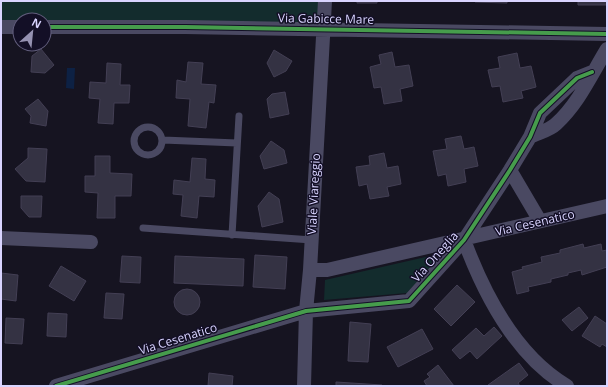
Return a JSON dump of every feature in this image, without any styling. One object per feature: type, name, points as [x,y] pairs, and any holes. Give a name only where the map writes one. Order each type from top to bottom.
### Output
[{"type":"street","name":"Viale Viareggio","points":[[304,386],[306,311],[312,240],[325,1]]},
{"type":"street","points":[[1,27],[12,27]]},
{"type":"street","name":"Via Gabicce Mare","points":[[52,27],[324,29],[607,34]]},
{"type":"street","name":"Via Oneglia","points":[[306,311],[409,301],[464,240],[530,137],[540,113],[577,78],[592,72],[607,49]]},
{"type":"street","points":[[510,170],[540,220]]},
{"type":"street","name":"Via Cesenatico","points":[[464,240],[540,220],[607,206]]},
{"type":"street","points":[[1,238],[91,242]]},
{"type":"street","points":[[464,240],[472,262],[500,315],[524,349],[538,363],[567,386]]},
{"type":"street","name":"Via Oneglia","points":[[310,270],[327,270],[464,240]]},
{"type":"street","name":"Via Cesenatico","points":[[56,386],[306,311]]},
{"type":"lane","points":[[232,235],[239,116]]},
{"type":"lane","points":[[150,127],[159,131],[163,140],[162,145],[157,152],[148,156],[136,149],[134,140],[141,128],[150,127]]},
{"type":"lane","points":[[163,140],[237,143]]},
{"type":"lane","points":[[143,228],[312,240]]},
{"type":"green space","points":[[1,1],[325,1],[324,29],[52,20],[52,12],[12,12],[12,22],[1,24]]},
{"type":"green space","points":[[430,256],[436,261],[407,293],[324,300],[325,280]]},
{"type":"water","points":[[67,68],[75,68],[74,89],[66,88]]},
{"type":"building","points":[[357,1],[377,1],[377,3],[357,3]]},
{"type":"building","points":[[507,1],[507,3],[475,2]]},
{"type":"building","points":[[578,1],[607,1],[607,5],[578,5]]},
{"type":"building","points":[[274,50],[292,61],[286,71],[274,77],[267,63]]},
{"type":"building","points":[[37,52],[43,52],[54,65],[45,73],[31,72],[32,56]]},
{"type":"building","points":[[392,52],[395,67],[409,65],[413,86],[400,89],[402,101],[384,104],[381,87],[374,88],[370,67],[381,64],[379,55]]},
{"type":"building","points":[[517,53],[520,68],[531,66],[536,87],[521,91],[523,98],[503,102],[500,86],[492,87],[488,70],[500,68],[498,57]]},
{"type":"building","points":[[188,62],[203,63],[201,84],[216,85],[214,103],[209,102],[206,128],[188,126],[190,99],[176,98],[177,80],[186,82]]},
{"type":"building","points":[[107,63],[121,64],[120,85],[130,85],[129,103],[114,103],[113,124],[98,123],[100,99],[89,98],[90,82],[106,83]]},
{"type":"building","points":[[285,92],[289,114],[270,118],[267,99],[272,94]]},
{"type":"building","points":[[38,99],[48,111],[46,126],[30,123],[31,116],[25,109]]},
{"type":"building","points":[[461,136],[464,149],[474,147],[478,166],[464,169],[466,182],[448,186],[446,174],[438,176],[433,151],[447,149],[445,139]]},
{"type":"building","points":[[271,141],[284,150],[287,163],[264,169],[260,156]]},
{"type":"building","points":[[28,148],[47,149],[45,182],[26,181],[15,169],[28,158]]},
{"type":"building","points":[[384,153],[387,168],[398,166],[401,184],[387,187],[389,196],[370,199],[367,184],[359,186],[356,167],[370,165],[369,156]]},
{"type":"building","points":[[95,156],[110,156],[110,173],[132,174],[131,196],[115,196],[115,218],[97,218],[98,193],[85,192],[85,176],[95,176]]},
{"type":"building","points":[[192,158],[206,159],[205,179],[215,180],[214,197],[199,196],[197,218],[181,216],[183,195],[173,194],[174,180],[190,182]]},
{"type":"building","points":[[269,192],[279,199],[283,222],[262,227],[258,206]]},
{"type":"building","points":[[21,196],[42,196],[41,217],[29,217],[21,208]]},
{"type":"building","points":[[583,244],[584,248],[601,244],[602,251],[607,250],[607,267],[582,275],[581,270],[568,273],[568,275],[551,279],[551,282],[528,287],[529,291],[517,294],[512,272],[523,269],[522,267],[542,262],[541,257],[560,253],[560,250]]},
{"type":"building","points":[[255,255],[287,257],[285,289],[253,287]]},
{"type":"building","points":[[122,256],[141,257],[140,283],[120,282]]},
{"type":"building","points":[[175,256],[244,259],[243,286],[174,283]]},
{"type":"building","points":[[61,266],[86,281],[74,301],[49,286]]},
{"type":"building","points":[[1,273],[18,275],[16,301],[1,299]]},
{"type":"building","points":[[457,285],[475,302],[451,326],[434,309]]},
{"type":"building","points":[[187,289],[196,293],[200,302],[196,311],[187,315],[178,311],[174,302],[178,293]]},
{"type":"building","points":[[106,293],[124,294],[122,319],[104,318]]},
{"type":"building","points":[[579,307],[588,318],[572,331],[562,320]]},
{"type":"building","points":[[48,313],[67,314],[66,337],[47,336]]},
{"type":"building","points":[[595,316],[607,324],[607,347],[602,344],[600,347],[582,336]]},
{"type":"building","points":[[6,318],[24,319],[22,344],[5,343]]},
{"type":"building","points":[[350,322],[371,324],[368,362],[348,361]]},
{"type":"building","points":[[494,327],[502,336],[477,359],[470,351],[460,359],[452,350],[476,328],[484,336]]},
{"type":"building","points":[[422,329],[433,349],[398,367],[387,347]]},
{"type":"building","points":[[519,363],[528,375],[518,383],[520,386],[488,385]]},
{"type":"building","points":[[438,365],[454,386],[427,386],[424,381],[430,377],[427,374]]},
{"type":"building","points":[[209,373],[233,376],[232,386],[208,386]]},
{"type":"building","points":[[336,382],[382,385],[382,386],[336,386]]},
{"type":"cycle path","points":[[52,27],[185,27],[607,34]]},
{"type":"cycle path","points":[[56,386],[306,311],[409,301],[464,240],[530,137],[540,113],[577,78],[592,72]]}]
